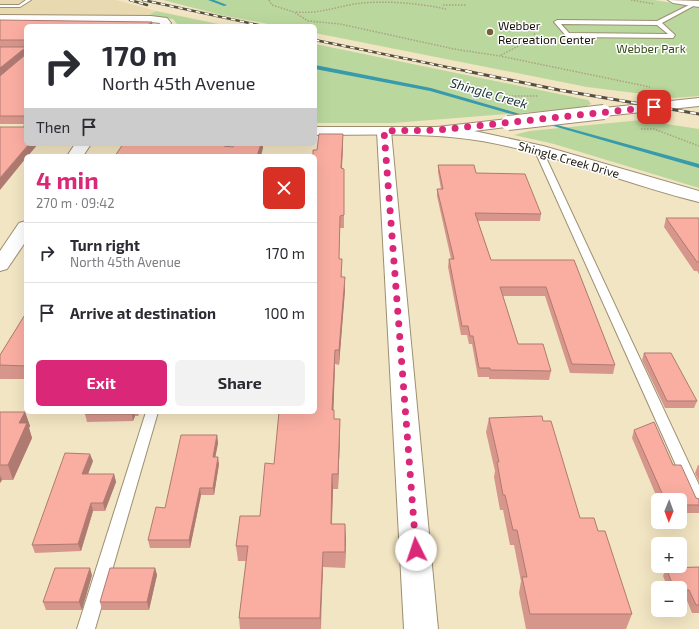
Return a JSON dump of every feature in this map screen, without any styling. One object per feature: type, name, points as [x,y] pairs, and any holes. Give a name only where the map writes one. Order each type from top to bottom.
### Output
[{"type":"street","points":[[673,0],[697,4]]},
{"type":"street","points":[[0,18],[152,18],[163,23]]},
{"type":"street","points":[[317,131],[438,130],[699,102]]},
{"type":"street","name":"Shingle Creek Drive","points":[[438,130],[483,137],[538,149],[699,197]]},
{"type":"street","points":[[384,131],[421,629]]},
{"type":"street","points":[[0,265],[24,230]]},
{"type":"lane","points":[[0,6],[20,6],[29,0]]},
{"type":"lane","points":[[658,23],[672,36],[567,35],[557,22],[658,23],[697,4]]},
{"type":"lane","points":[[538,149],[699,501]]},
{"type":"lane","points":[[86,629],[151,414]]},
{"type":"path","points":[[268,0],[272,5],[294,12],[309,13],[326,12],[354,4],[369,2],[412,2],[446,9]]},
{"type":"path","points":[[443,5],[466,6]]},
{"type":"path","points":[[294,12],[308,21],[340,24],[454,49],[500,56],[656,88]]},
{"type":"path","points":[[500,56],[536,37],[528,22]]},
{"type":"shaded area","points":[[0,0],[116,0],[156,11],[148,16],[0,15]]},
{"type":"green space","name":"Webber Park","points":[[163,0],[654,0],[699,7],[699,96],[675,98],[587,87],[317,33],[317,24],[268,24],[221,15]]},
{"type":"green space","points":[[156,11],[218,24],[177,24],[173,19],[148,16]]},
{"type":"green space","points":[[317,44],[588,100],[591,104],[583,108],[393,123],[317,123]]},
{"type":"green space","points":[[641,120],[699,129],[699,188],[554,144],[514,135],[529,131]]},
{"type":"building","points":[[0,20],[152,22],[149,24],[24,24],[24,40],[0,40]]},
{"type":"building","points":[[0,47],[24,47],[24,49],[0,68]]},
{"type":"building","points":[[24,56],[24,116],[0,116],[0,76]]},
{"type":"building","points":[[0,127],[24,127],[24,146],[27,146],[0,178]]},
{"type":"building","points":[[319,134],[343,134],[341,168],[344,169],[344,215],[340,216],[339,259],[342,259],[341,277],[345,277],[339,350],[335,350],[332,410],[334,410],[334,419],[340,419],[338,474],[332,474],[331,524],[345,524],[345,552],[323,552],[320,618],[239,618],[248,546],[236,546],[240,516],[260,516],[265,463],[274,464],[279,414],[317,414],[317,154],[313,154],[313,150],[317,150]]},
{"type":"building","points":[[122,146],[260,146],[258,154],[116,154]]},
{"type":"building","points":[[438,165],[474,165],[476,173],[525,174],[541,214],[475,213],[491,260],[574,260],[615,365],[572,364],[546,287],[500,287],[518,344],[543,344],[551,371],[490,370],[490,368],[479,368],[473,336],[470,336],[468,326],[462,326],[449,259],[454,259],[437,189],[443,189]]},
{"type":"building","points":[[666,218],[699,218],[699,262],[697,262]]},
{"type":"building","points":[[24,316],[24,366],[0,365],[0,355]]},
{"type":"building","points":[[644,353],[671,353],[697,401],[667,401]]},
{"type":"building","points":[[0,412],[24,412],[19,423],[27,423],[8,465],[0,465]]},
{"type":"building","points":[[542,416],[543,421],[551,421],[580,518],[594,518],[598,531],[605,531],[632,614],[530,614],[522,577],[527,577],[517,530],[513,530],[505,495],[503,495],[497,462],[499,462],[489,418]]},
{"type":"building","points":[[654,422],[673,465],[681,465],[696,498],[699,499],[699,505],[687,505],[687,493],[662,493],[634,430]]},
{"type":"building","points":[[181,435],[217,435],[213,457],[218,457],[213,488],[200,488],[189,540],[148,540],[156,507],[165,508]]},
{"type":"building","points":[[65,453],[90,454],[82,474],[114,474],[103,503],[91,503],[78,544],[32,545]]},
{"type":"building","points":[[687,567],[699,567],[699,605],[696,605],[689,590],[687,590],[687,581],[671,581],[668,573],[687,573]]},
{"type":"building","points":[[55,568],[90,568],[79,602],[43,602]]},
{"type":"building","points":[[110,568],[155,568],[147,602],[100,602]]},
{"type":"waterway","name":"Shingle Creek","points":[[210,0],[225,5]]},
{"type":"waterway","name":"Shingle Creek","points":[[317,67],[431,90],[531,118]]},
{"type":"waterway","name":"Shingle Creek","points":[[545,122],[699,166]]},
{"type":"railway","points":[[130,0],[147,5]]},
{"type":"railway","points":[[143,0],[254,24]]},
{"type":"railway","points":[[317,40],[471,72]]},
{"type":"railway","points":[[466,71],[559,90],[699,114]]},
{"type":"place","name":"Webber Recreation Center","points":[[490,32]]},
{"type":"route","points":[[416,550],[384,131],[438,130],[654,107]]}]
